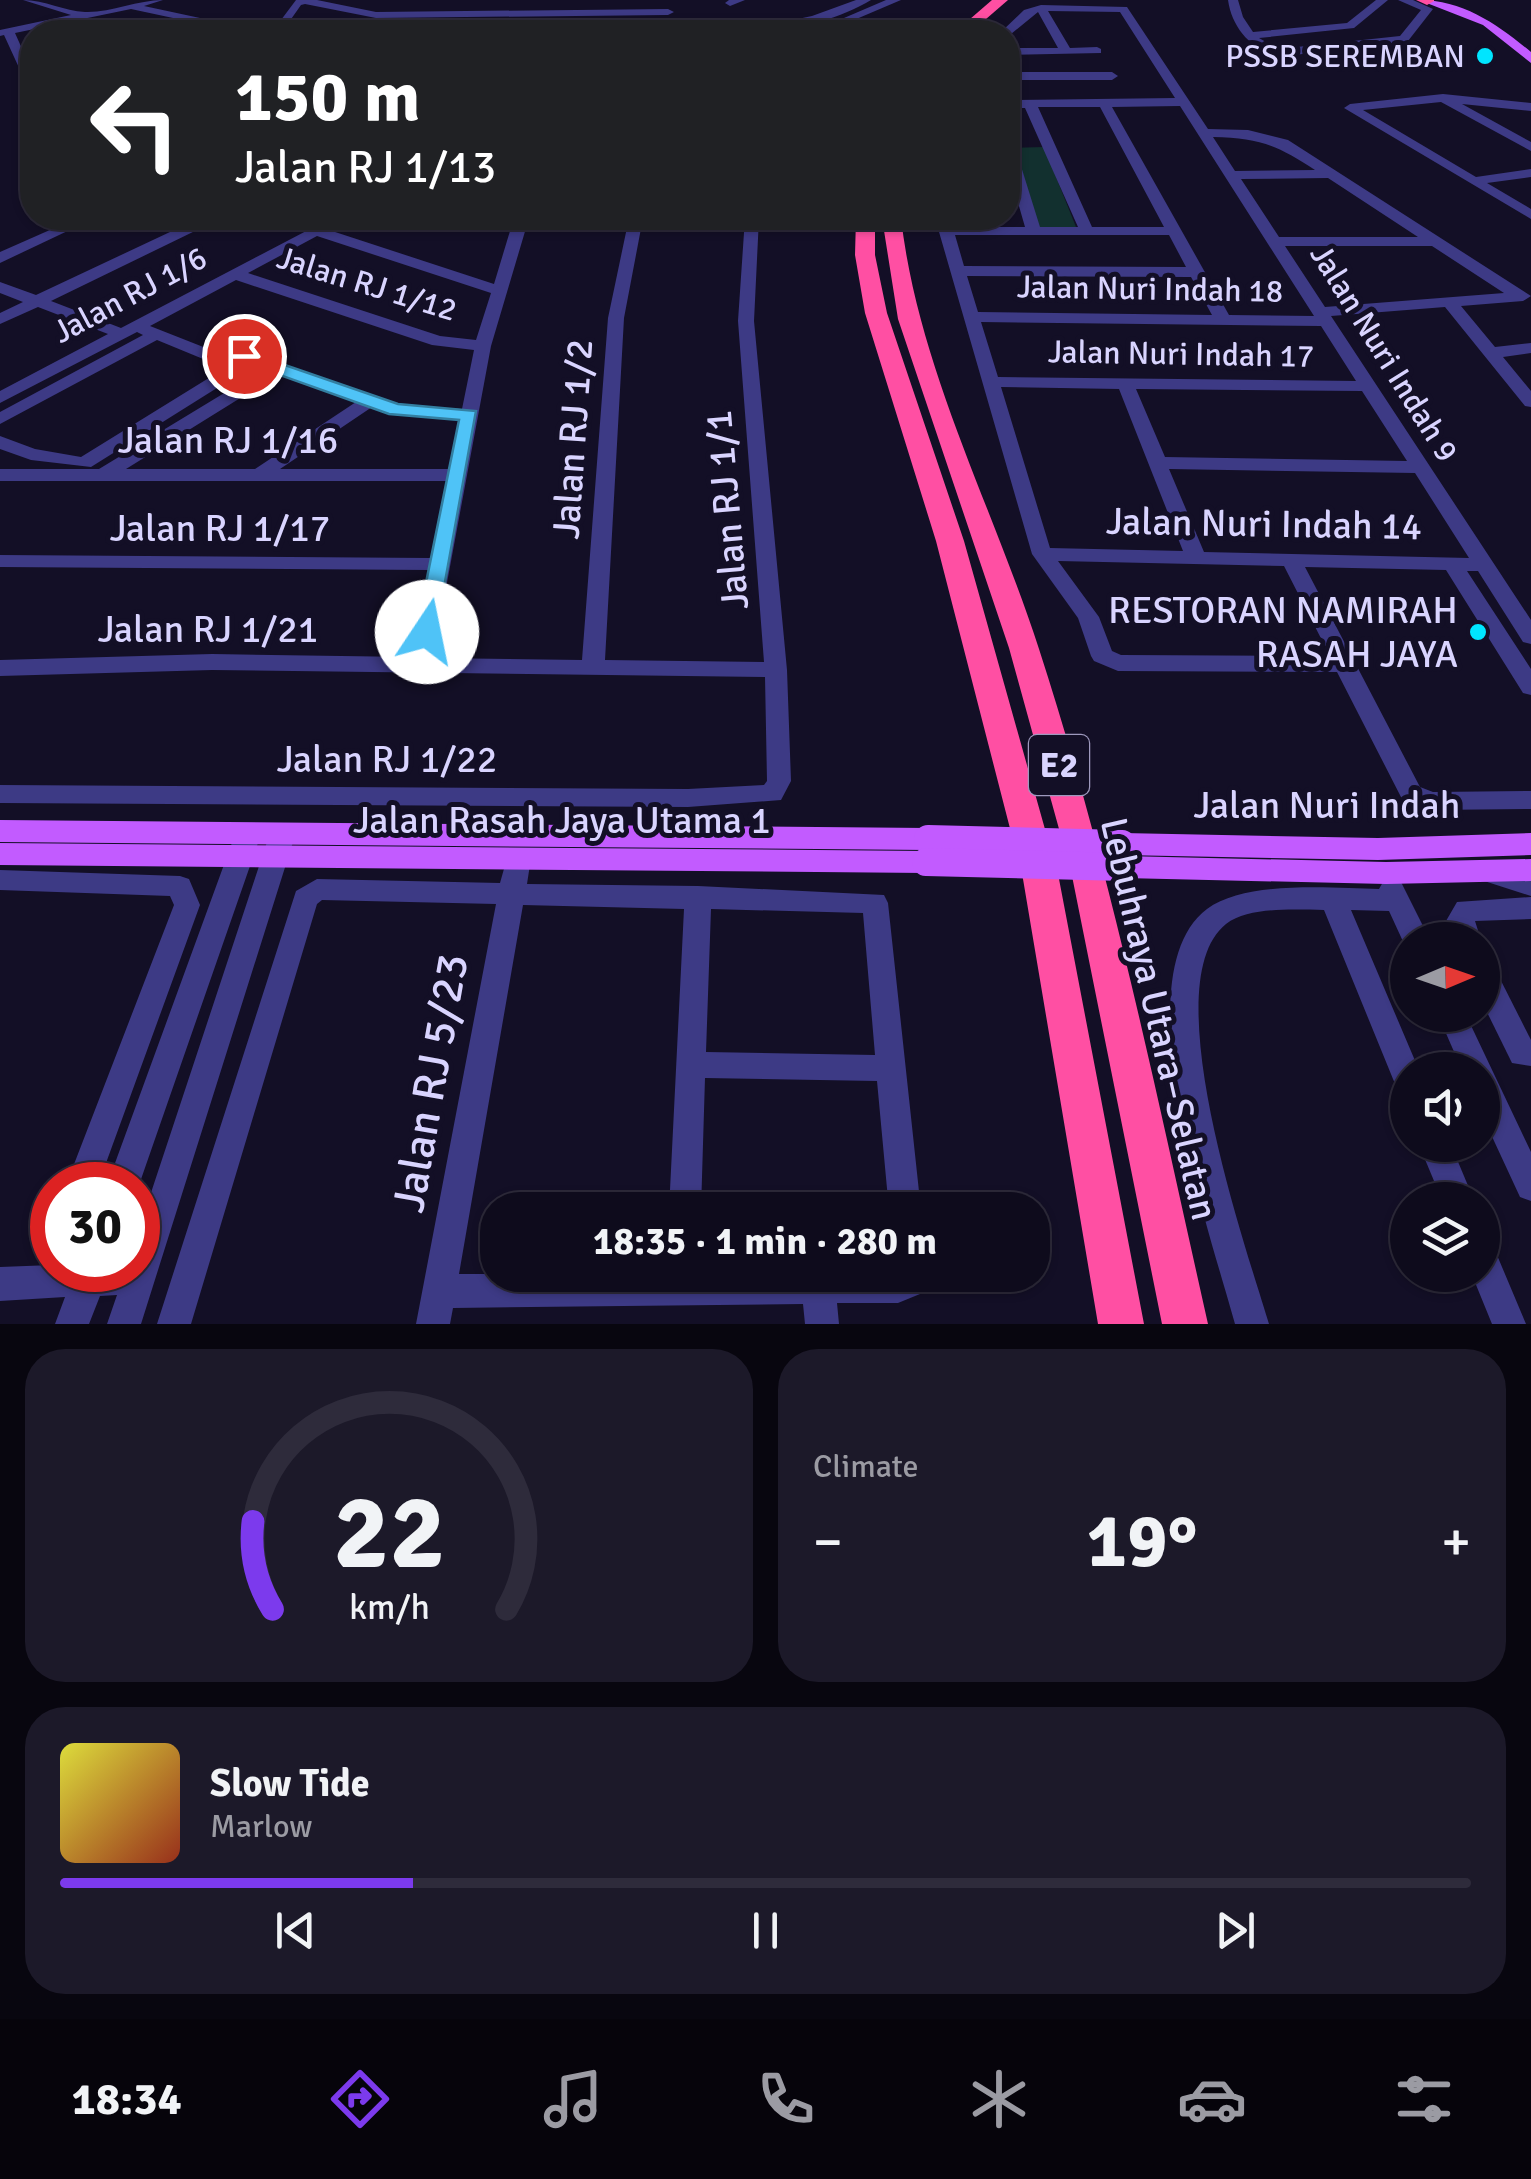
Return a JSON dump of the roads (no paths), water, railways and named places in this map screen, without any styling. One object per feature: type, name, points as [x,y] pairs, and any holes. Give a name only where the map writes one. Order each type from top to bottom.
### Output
[{"type":"highway","points":[[955,20],[979,0]]},
{"type":"highway","points":[[977,20],[1001,0]]},
{"type":"highway","name":"E2","points":[[865,230],[876,314],[982,649],[1041,879],[1078,1067],[1121,1324]]},
{"type":"highway","name":"Lebuhraya Utara–Selatan","points":[[893,230],[894,256],[910,319],[1024,648],[1092,883],[1185,1324]]},
{"type":"main road","points":[[1429,0],[1495,18],[1531,47]]},
{"type":"main road","points":[[1429,0],[1487,22],[1531,59]]},
{"type":"main road","name":"Jalan Rasah Jaya Utama 1","points":[[0,830],[243,846]]},
{"type":"main road","name":"Jalan Nuri Indah","points":[[1123,855],[1531,844]]},
{"type":"main road","name":"Jalan Rasah Jaya Utama 1","points":[[279,845],[518,858],[927,851]]},
{"type":"main road","name":"Jalan Rasah Jaya Utama 1","points":[[0,854],[279,845],[1123,855]]},
{"type":"main road","name":"Jalan Nuri Indah","points":[[1123,855],[1391,886],[1485,871],[1531,870]]},
{"type":"street","points":[[28,0],[88,16]]},
{"type":"street","points":[[67,20],[158,0]]},
{"type":"street","points":[[285,20],[303,0],[347,4],[376,15],[461,16],[584,6],[667,12]]},
{"type":"street","points":[[412,15],[418,0]]},
{"type":"street","points":[[501,14],[504,0]]},
{"type":"street","points":[[820,0],[846,9]]},
{"type":"street","points":[[796,20],[846,9],[866,0]]},
{"type":"street","points":[[841,20],[896,0]]},
{"type":"street","points":[[1233,0],[1236,17],[1264,49],[1278,53],[1404,39],[1428,9],[1403,0]]},
{"type":"street","points":[[1252,35],[1350,26],[1383,0]]},
{"type":"street","points":[[133,7],[198,20]]},
{"type":"street","name":"Jalan Nuri Indah 9","points":[[1041,8],[1118,7],[1278,242],[1531,637]]},
{"type":"street","points":[[1020,20],[1041,8],[1066,51]]},
{"type":"street","points":[[372,20],[376,15]]},
{"type":"street","points":[[460,20],[461,16]]},
{"type":"street","points":[[1020,52],[1097,51]]},
{"type":"street","points":[[1020,76],[1112,76]]},
{"type":"street","points":[[1531,107],[1443,98],[1350,108],[1531,215]]},
{"type":"street","points":[[1443,98],[1531,147]]},
{"type":"street","points":[[1020,107],[1184,102]]},
{"type":"street","points":[[1104,103],[1222,318]]},
{"type":"street","points":[[1031,107],[1024,143],[1034,231]]},
{"type":"street","points":[[1206,133],[1262,136],[1333,174],[1525,295]]},
{"type":"street","points":[[1024,143],[1087,231]]},
{"type":"street","points":[[1474,181],[1531,173]]},
{"type":"street","points":[[1234,175],[1333,174]]},
{"type":"street","points":[[0,258],[62,230]]},
{"type":"street","points":[[0,320],[186,230]]},
{"type":"street","points":[[420,666],[483,346],[518,230]]},
{"type":"street","name":"Jalan RJ 1/2","points":[[594,668],[616,318],[634,230]]},
{"type":"street","name":"Jalan RJ 1/1","points":[[751,230],[746,321],[776,670],[779,781],[772,794]]},
{"type":"street","points":[[946,230],[1042,554],[1088,617],[1102,656],[1118,663],[1344,664]]},
{"type":"street","points":[[1020,230],[1173,230]]},
{"type":"street","points":[[316,231],[498,290]]},
{"type":"street","name":"Jalan RJ 1/6","points":[[0,398],[140,329],[316,231]]},
{"type":"street","points":[[1278,242],[1434,241]]},
{"type":"street","points":[[957,271],[1196,272]]},
{"type":"street","name":"Jalan RJ 1/12","points":[[234,274],[438,341],[483,346]]},
{"type":"street","points":[[0,287],[38,302],[276,368],[369,401],[427,414],[469,415]]},
{"type":"street","name":"Jalan Nuri Indah 18","points":[[972,317],[1325,316],[1525,295]]},
{"type":"street","points":[[1450,304],[1531,402]]},
{"type":"street","points":[[0,419],[140,329]]},
{"type":"street","points":[[0,442],[77,469],[238,367],[140,329]]},
{"type":"street","points":[[1491,352],[1531,348]]},
{"type":"street","points":[[104,475],[276,368]]},
{"type":"street","name":"Jalan Nuri Indah 17","points":[[991,382],[1370,386]]},
{"type":"street","points":[[1126,386],[1195,556]]},
{"type":"street","points":[[259,475],[369,401]]},
{"type":"street","points":[[1158,463],[1420,466]]},
{"type":"street","name":"Jalan RJ 1/16","points":[[0,475],[77,469],[104,475],[457,475]]},
{"type":"street","name":"Jalan Nuri Indah 14","points":[[1042,554],[1484,564]]},
{"type":"street","points":[[1291,560],[1411,794],[1431,801],[1531,800]]},
{"type":"street","name":"Jalan RJ 1/17","points":[[0,561],[440,564]]},
{"type":"street","points":[[1452,564],[1531,687]]},
{"type":"street","name":"Jalan RJ 1/21","points":[[0,668],[212,662],[776,670]]},
{"type":"street","name":"Jalan RJ 1/22","points":[[0,794],[554,798],[772,794]]},
{"type":"street","points":[[160,1212],[279,845]]},
{"type":"street","points":[[130,1162],[243,846]]},
{"type":"street","name":"Jalan RJ 5/23","points":[[436,1307],[518,858]]},
{"type":"street","points":[[1485,871],[1531,886]]},
{"type":"street","points":[[0,880],[180,886],[186,894],[187,905],[91,1162]]},
{"type":"street","points":[[1252,1324],[1189,1083],[1181,1020],[1183,970],[1205,925],[1220,914],[1248,906],[1334,901],[1391,886],[1408,922]]},
{"type":"street","points":[[174,1324],[308,894],[321,889],[875,904],[904,1192]]},
{"type":"street","points":[[686,1192],[698,898]]},
{"type":"street","points":[[1334,901],[1397,1052]]},
{"type":"street","points":[[1460,922],[1467,910],[1531,908]]},
{"type":"street","points":[[1500,1006],[1528,1060]]},
{"type":"street","points":[[691,1064],[891,1068]]},
{"type":"street","points":[[1500,1117],[1528,1172]]},
{"type":"street","points":[[0,1284],[30,1277]]},
{"type":"street","points":[[72,1324],[84,1292]]},
{"type":"street","points":[[124,1324],[134,1292]]},
{"type":"street","points":[[436,1307],[578,1292]]},
{"type":"street","points":[[819,1292],[822,1324]]},
{"type":"street","points":[[1496,1292],[1509,1324]]},
{"type":"place","name":"PSSB SEREMBAN","points":[[1485,56]]},
{"type":"place","name":"RESTORAN NAMIRAH RASAH JAYA","points":[[1478,632]]}]
